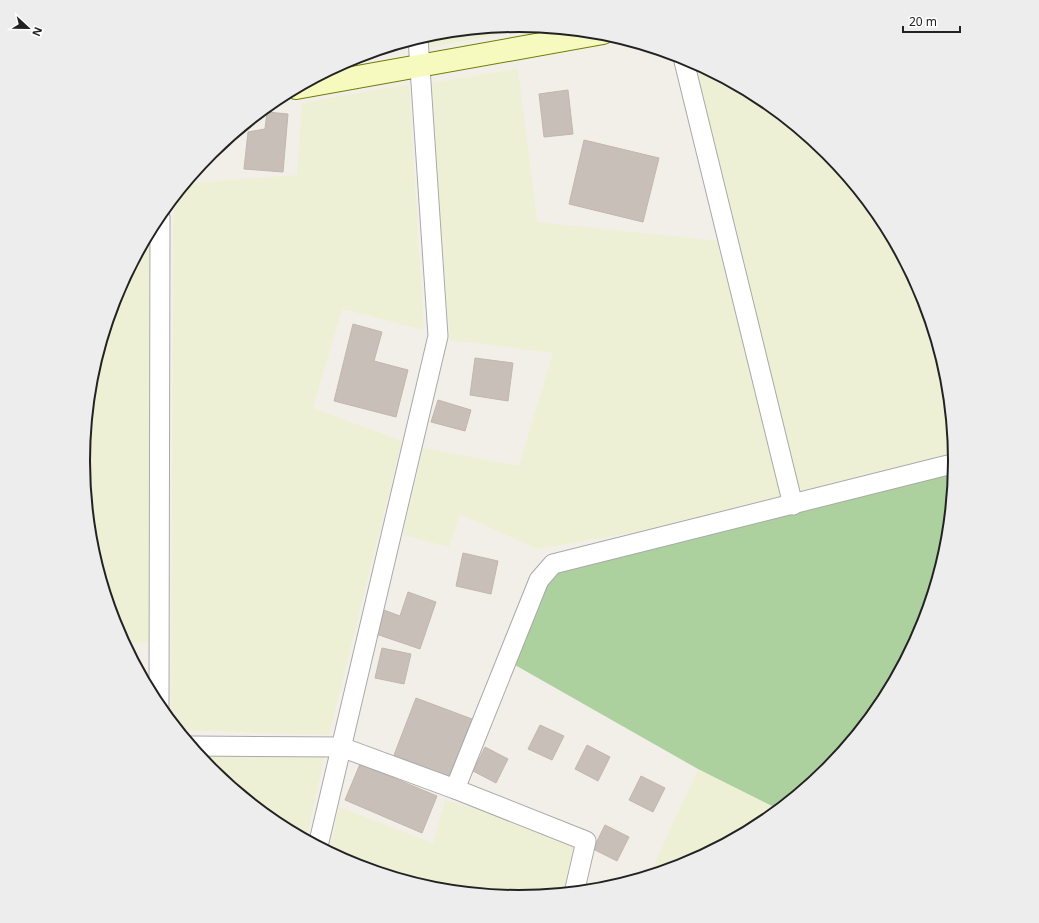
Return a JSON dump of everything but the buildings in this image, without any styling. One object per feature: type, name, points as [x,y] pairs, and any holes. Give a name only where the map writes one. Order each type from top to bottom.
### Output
[{"type":"street","points":[[315,85],[582,37]]},
{"type":"street","points":[[319,841],[438,336],[418,66],[418,44]]},
{"type":"street","points":[[685,65],[793,505]]},
{"type":"street","points":[[159,695],[160,226]]},
{"type":"street","points":[[455,789],[539,580],[553,564],[949,465]]},
{"type":"street","points":[[198,746],[341,747],[455,789],[586,841],[575,887]]},
{"type":"green space","points":[[512,32],[427,48],[427,42],[436,40],[491,33]]},
{"type":"green space","points":[[518,69],[537,222],[729,242],[694,69],[709,76],[758,104],[803,139],[842,178],[877,223],[905,272],[926,323],[941,378],[948,433],[949,464],[793,505],[537,549],[460,514],[449,547],[403,535],[423,448],[519,466],[553,353],[450,340],[429,83]]},
{"type":"green space","points":[[409,84],[424,330],[342,309],[313,408],[402,441],[329,735],[185,730],[171,712],[173,226],[175,205],[191,185],[199,182],[297,175],[302,103]]},
{"type":"green space","points":[[150,243],[159,643],[130,642],[113,600],[98,545],[91,490],[90,462],[94,405],[98,378],[105,350],[123,297],[134,272]]},
{"type":"green space","points":[[949,465],[948,490],[941,545],[926,600],[905,651],[877,700],[842,745],[803,784],[774,807],[698,769],[515,665],[553,564]]},
{"type":"green space","points":[[206,755],[325,755],[307,834],[281,819],[258,802],[236,784]]},
{"type":"green space","points":[[698,769],[774,807],[758,819],[709,847],[652,870]]},
{"type":"green space","points":[[445,800],[586,841],[575,887],[520,891],[491,890],[436,883],[381,868],[330,847],[339,807],[433,843]]}]
